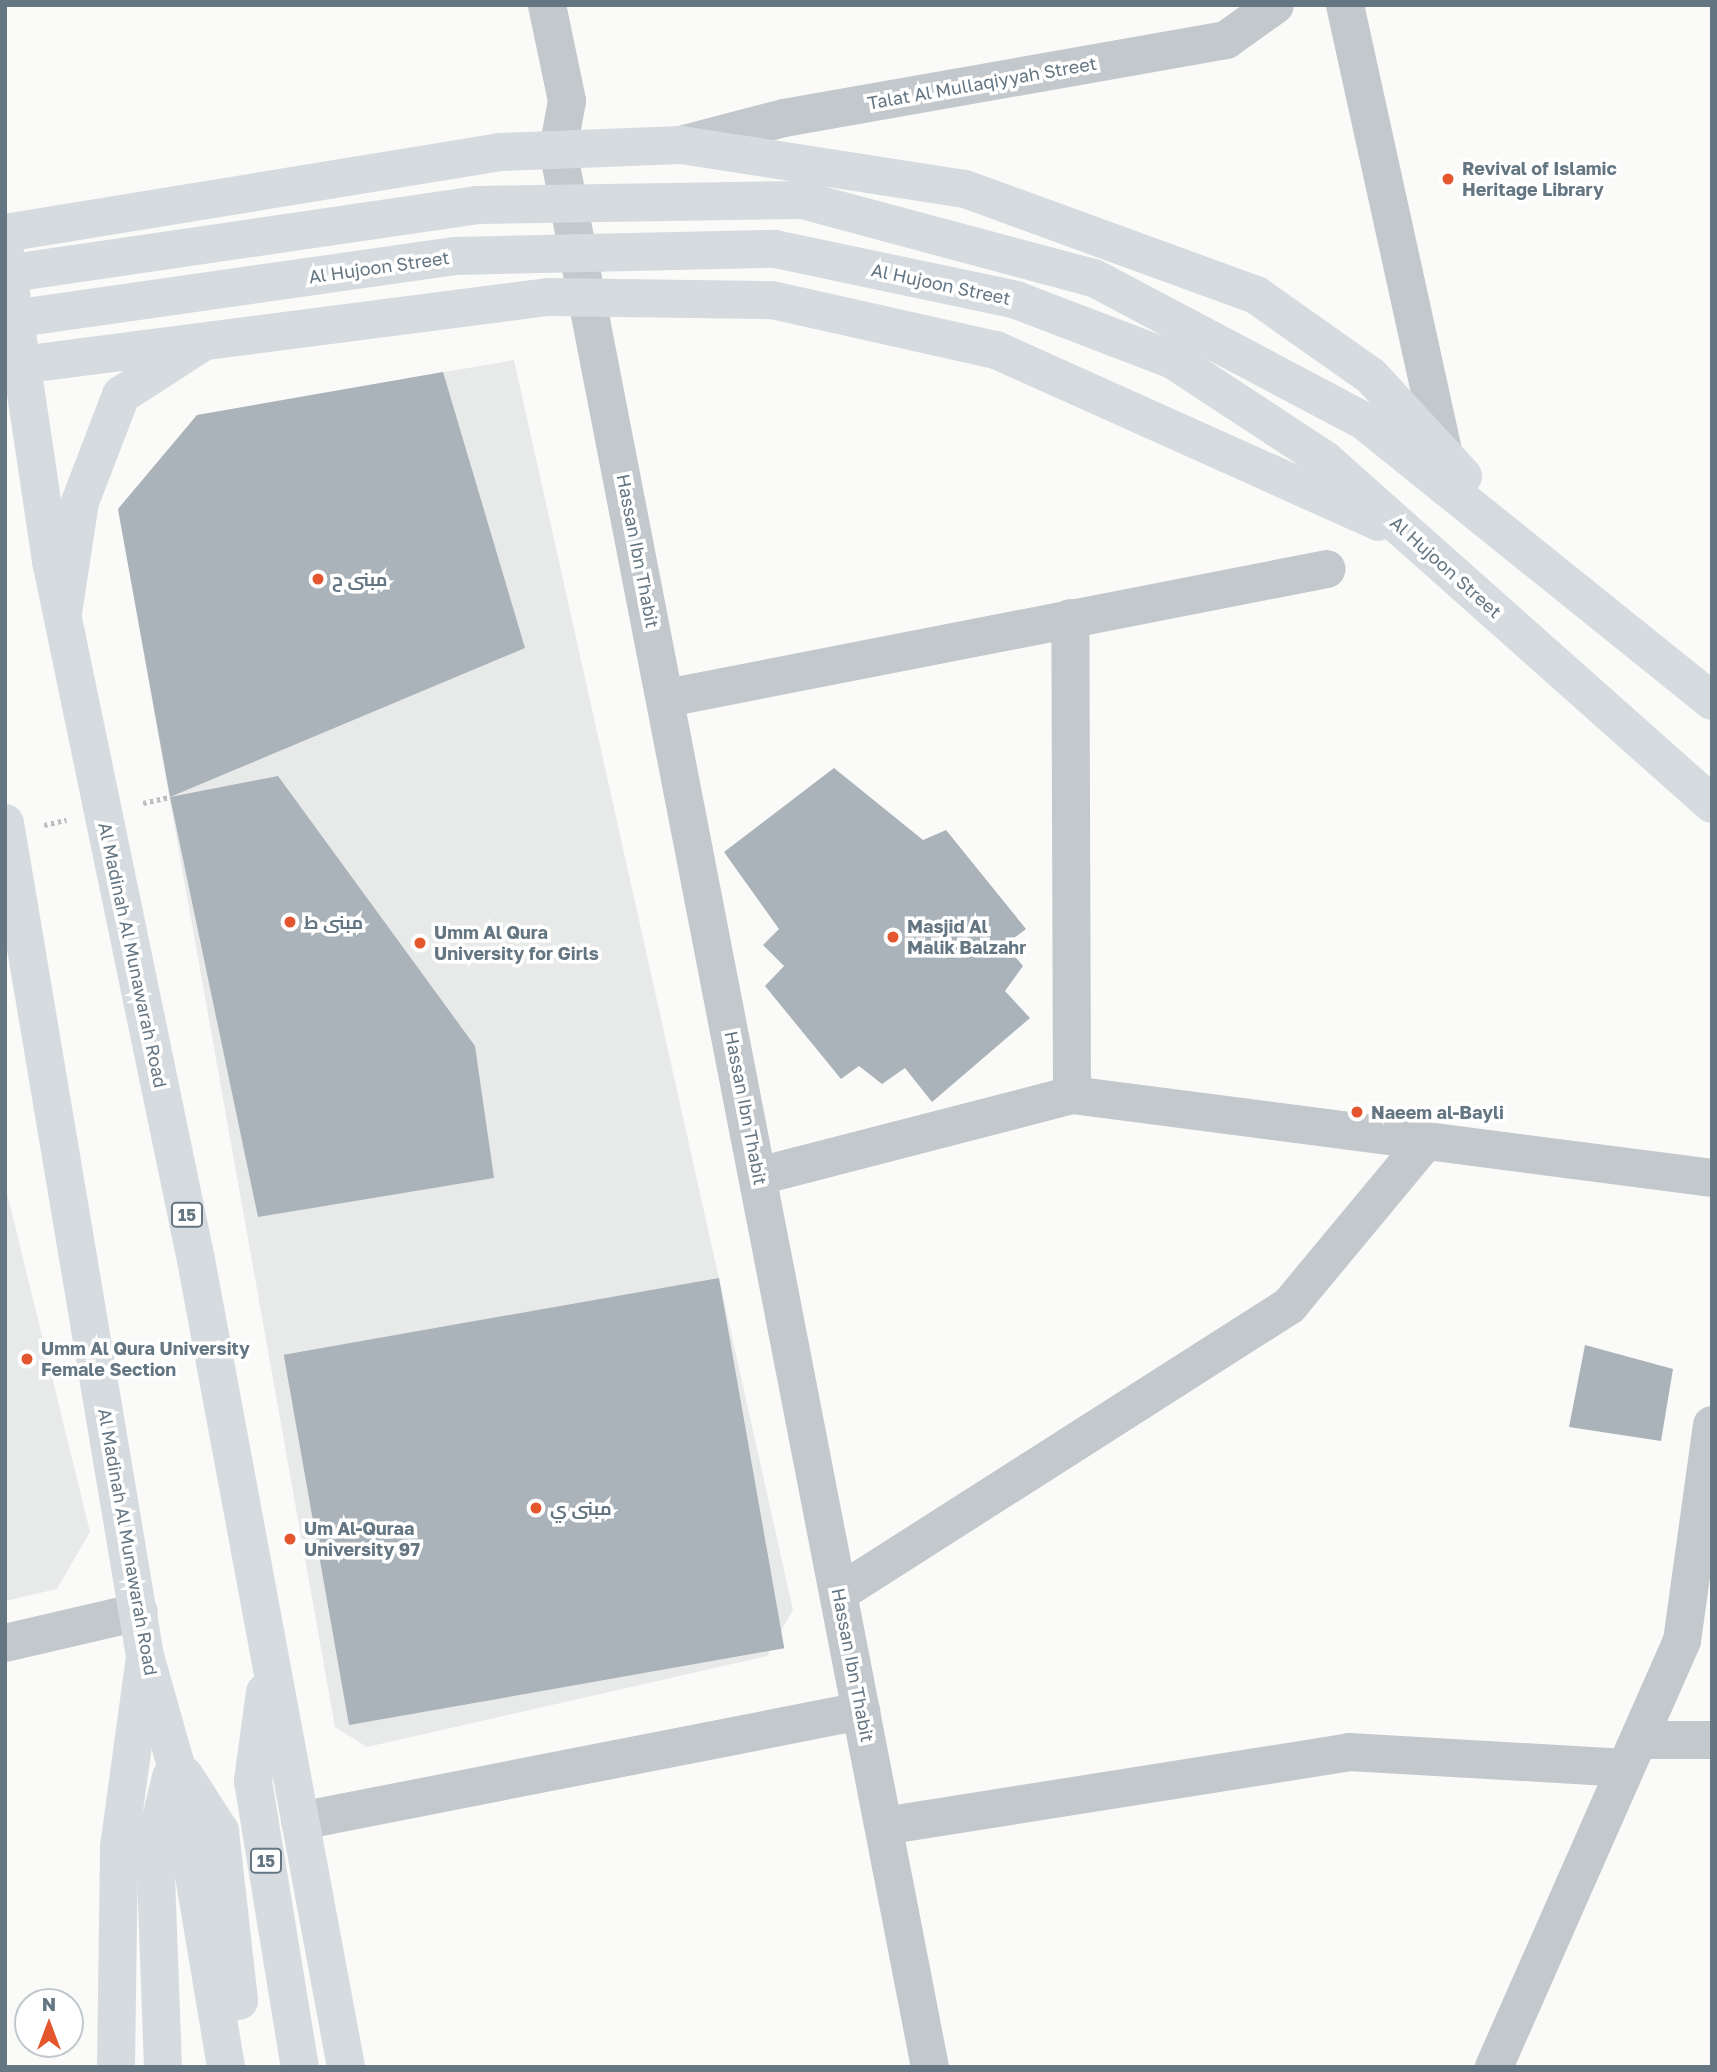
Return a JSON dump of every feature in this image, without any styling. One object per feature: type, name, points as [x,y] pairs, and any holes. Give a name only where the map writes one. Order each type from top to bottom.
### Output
[{"type":"main road","points":[[5,233],[500,152],[681,145],[965,189],[1256,295],[1371,376],[1553,572]]},
{"type":"main road","points":[[5,274],[477,205],[802,200],[1094,278],[1364,421],[1712,701]]},
{"type":"main road","name":"Al Hujoon Street","points":[[5,320],[455,256],[775,249],[1028,304],[1173,360],[1325,460],[1712,804]]},
{"type":"main road","name":"Al Madinah Al Munawarah Road","points":[[5,253],[14,365],[62,616],[196,1260],[346,2067]]},
{"type":"main road","points":[[14,365],[548,297],[772,300],[996,349],[1412,537]]},
{"type":"main road","points":[[62,616],[80,502],[121,395],[208,339]]},
{"type":"main road","name":"Al Madinah Al Munawarah Road","points":[[5,823],[145,1656],[175,1762]]},
{"type":"main road","name":"Al Madinah Al Munawarah Road","points":[[270,1655],[253,1780],[300,2067]]},
{"type":"main road","points":[[116,2067],[119,1847],[145,1656]]},
{"type":"main road","points":[[163,2067],[155,1843],[175,1762]]},
{"type":"main road","points":[[175,1762],[226,2067]]},
{"type":"main road","points":[[175,1762],[220,1831],[247,2067]]},
{"type":"street","points":[[547,5],[567,102],[558,150]]},
{"type":"street","name":"Talat Al Mullaqiyyah Street","points":[[681,145],[784,118],[1226,40],[1275,5]]},
{"type":"street","points":[[1345,5],[1444,455]]},
{"type":"street","name":"Hassan Ibn Thabit","points":[[558,150],[667,698],[930,2067]]},
{"type":"street","points":[[667,698],[1327,569]]},
{"type":"street","points":[[1070,618],[1072,1094]]},
{"type":"street","points":[[759,1176],[1072,1094],[1712,1178]]},
{"type":"street","points":[[839,1593],[1289,1306],[1426,1141]]},
{"type":"street","points":[[1494,2067],[1632,1754],[1697,1633],[1712,1425]]},
{"type":"street","points":[[5,1643],[138,1612]]},
{"type":"street","points":[[300,1821],[861,1711]]},
{"type":"street","points":[[884,1826],[1349,1752],[1632,1754],[1712,1740]]},
{"type":"shaded area","name":"Umm Al Qura University for Girls","points":[[514,360],[793,1610],[767,1656],[367,1747],[335,1727],[118,509],[197,415]]},
{"type":"shaded area","name":"Umm Al Qura University Female Section","points":[[5,1185],[90,1532],[57,1589],[5,1601]]},
{"type":"building","name":"مبنى ح","points":[[443,372],[525,648],[170,797],[118,509],[197,415]]},
{"type":"building","name":"Masjid Al Malik Balzahr","points":[[834,768],[923,840],[946,830],[1026,929],[1005,945],[1023,966],[1005,991],[1030,1018],[932,1102],[905,1068],[882,1084],[859,1066],[841,1079],[765,986],[784,966],[763,945],[779,929],[724,852]]},
{"type":"building","name":"مبنى ط","points":[[278,776],[475,1046],[494,1178],[258,1217],[170,797]]},
{"type":"building","name":"مبنى ي","points":[[719,1278],[784,1648],[349,1725],[284,1355]]},
{"type":"building","points":[[1585,1345],[1673,1369],[1661,1441],[1569,1427]]},
{"type":"place","name":"Revival of Islamic Heritage Library","points":[[1448,179]]},
{"type":"place","name":"مبنى ح","points":[[318,579]]},
{"type":"place","name":"مبنى ط","points":[[290,922]]},
{"type":"place","name":"Masjid Al Malik Balzahr","points":[[893,937]]},
{"type":"place","name":"Umm Al Qura University for Girls","points":[[420,943]]},
{"type":"place","name":"Naeem al-Bayli","points":[[1357,1112]]},
{"type":"place","name":"Umm Al Qura University Female Section","points":[[27,1359]]},
{"type":"place","name":"مبنى ي","points":[[536,1508]]},
{"type":"place","name":"Um Al-Quraa University 97","points":[[290,1539]]}]
